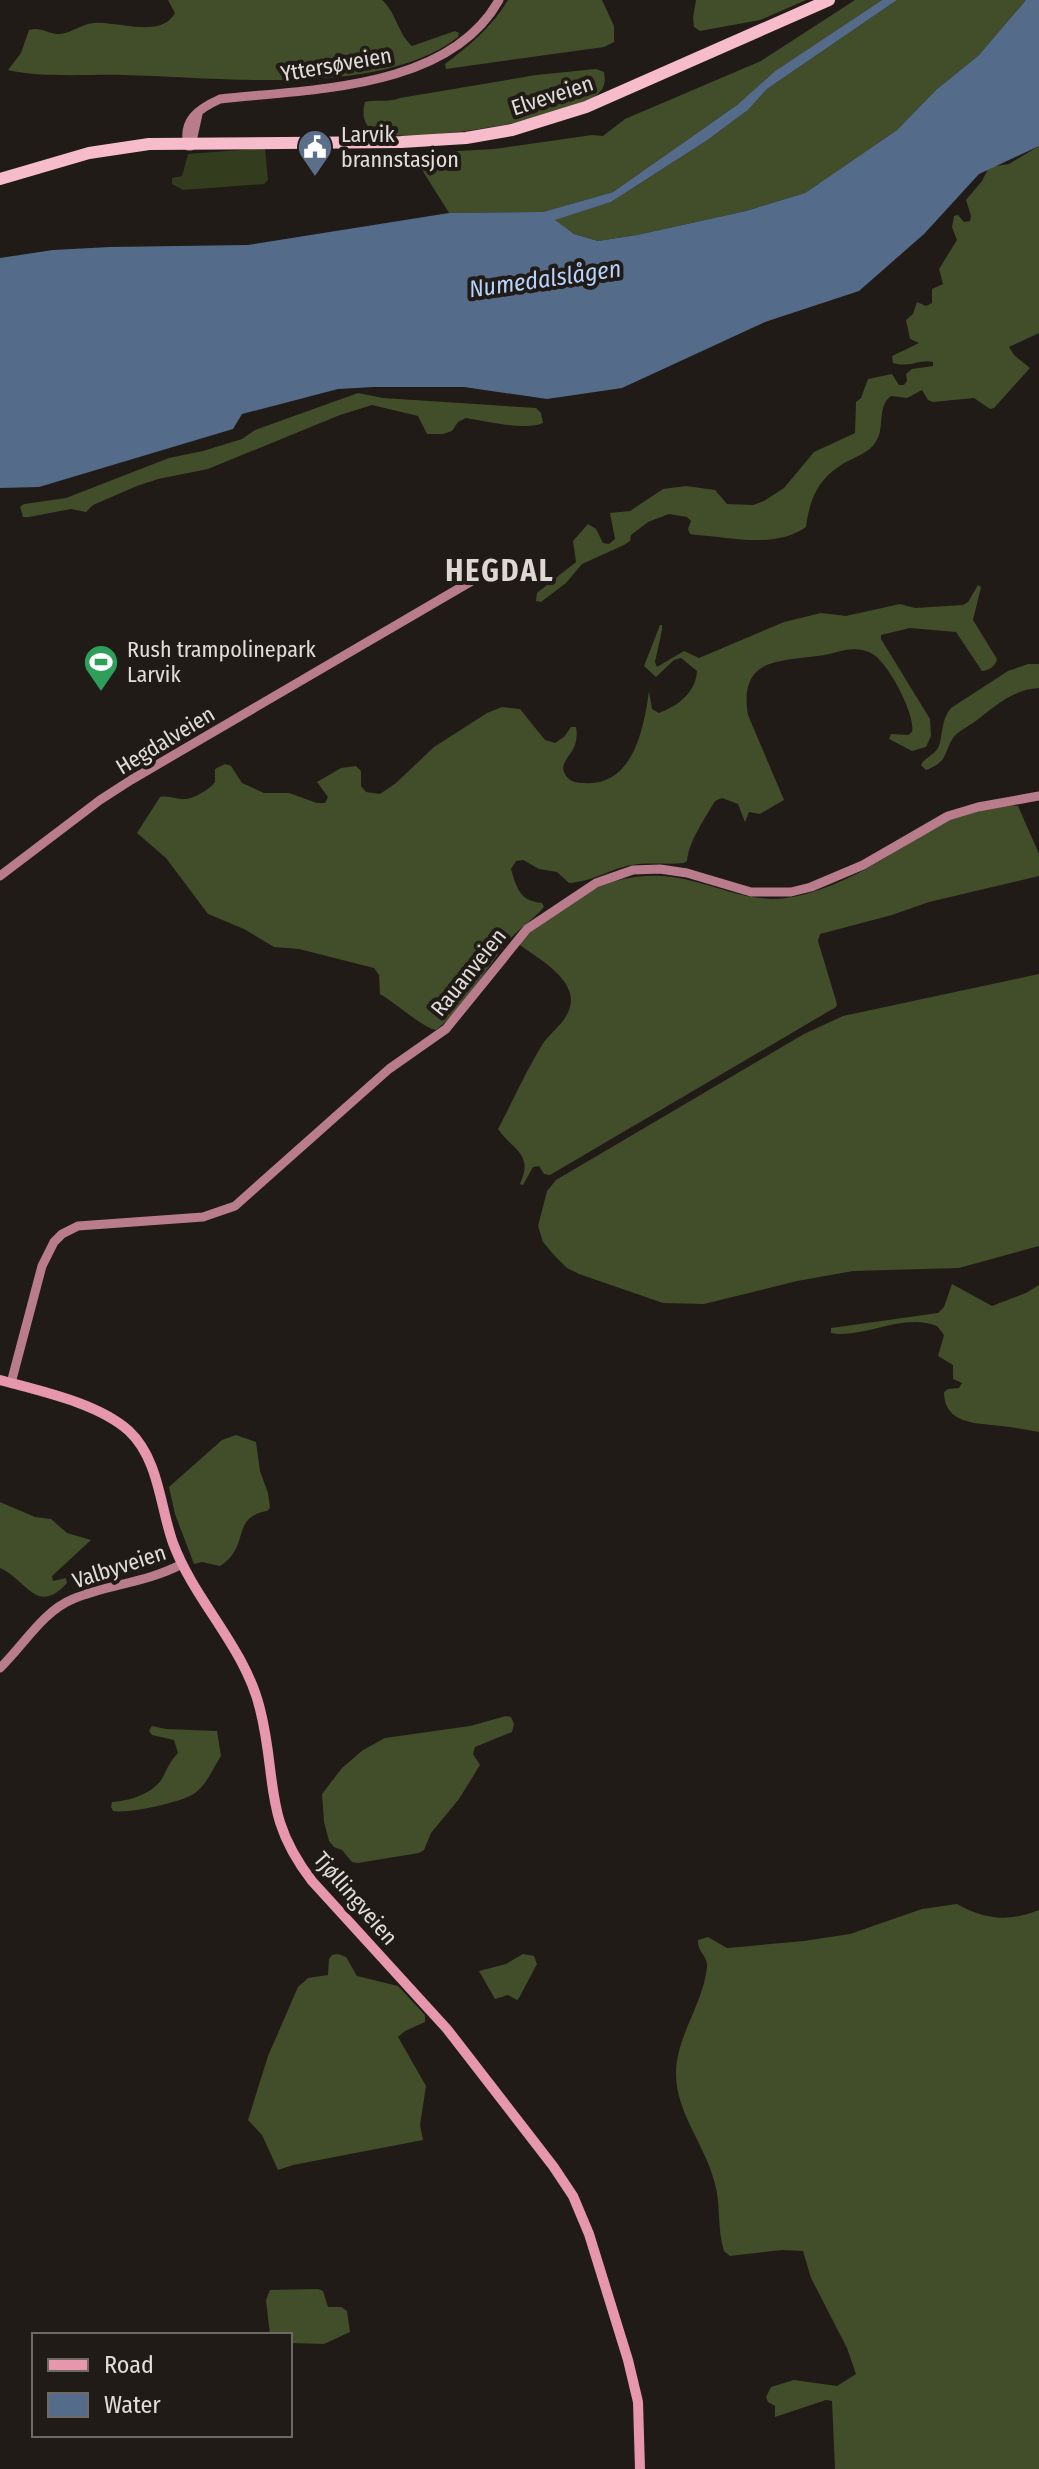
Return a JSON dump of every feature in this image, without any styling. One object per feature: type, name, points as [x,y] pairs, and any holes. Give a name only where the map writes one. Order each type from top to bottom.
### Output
[{"type":"highway","name":"Elveveien","points":[[0,179],[70,158],[190,145],[443,140],[489,135],[586,107],[829,0]]},
{"type":"main road","name":"Yttersøveien","points":[[190,145],[201,108],[220,99],[376,79],[424,65],[470,37],[492,13],[499,0]]},
{"type":"main road","name":"Hegdalveien","points":[[0,876],[131,780],[482,575]]},
{"type":"main road","name":"Rauanveien","points":[[6,1382],[45,1254],[62,1234],[90,1223],[203,1217],[235,1206],[389,1069],[446,1029],[527,929],[596,883],[633,870],[660,869],[687,873],[751,892],[796,891],[863,865],[952,815],[1039,796]]},
{"type":"main road","name":"Tjøllingveien","points":[[6,1382],[85,1407],[120,1425],[137,1439],[151,1465],[167,1526],[182,1564],[241,1661],[257,1696],[263,1719],[271,1792],[278,1822],[293,1855],[312,1881],[447,2029],[567,2185],[583,2216],[628,2360],[640,2433],[638,2469]]},
{"type":"main road","name":"Valbyveien","points":[[0,1668],[51,1613],[73,1599],[145,1580],[182,1564]]},
{"type":"green space","points":[[168,0],[382,0],[412,46],[455,31],[459,33],[458,37],[425,56],[387,69],[297,80],[50,75],[8,70],[21,53],[29,30],[59,34],[94,23],[138,27],[160,25],[175,13]]},
{"type":"green space","points":[[508,0],[602,0],[614,26],[614,42],[604,47],[446,69],[445,64],[480,35]]},
{"type":"green space","points":[[696,0],[806,0],[760,20],[700,31],[694,27]]},
{"type":"green space","points":[[855,0],[882,0],[775,71],[737,105],[613,192],[543,212],[449,213],[416,160],[423,153],[494,149],[603,136],[625,119],[761,61]]},
{"type":"green space","points":[[897,0],[1026,0],[979,55],[937,89],[897,130],[805,193],[746,211],[598,241],[574,234],[554,220],[611,202],[706,141],[748,110],[767,89]]},
{"type":"green space","points":[[596,69],[604,72],[605,80],[594,97],[518,122],[444,134],[401,136],[372,130],[364,118],[365,102],[536,75]]},
{"type":"green space","points":[[1039,146],[1039,333],[1009,347],[1030,368],[994,408],[990,409],[974,398],[933,402],[922,390],[907,398],[891,396],[884,406],[875,443],[823,480],[810,506],[806,527],[794,534],[767,540],[690,534],[691,521],[687,517],[669,514],[648,522],[624,545],[582,564],[566,583],[541,602],[536,601],[537,593],[576,562],[573,541],[588,524],[596,529],[603,543],[609,544],[615,539],[610,513],[630,511],[663,489],[686,486],[715,490],[727,504],[753,505],[764,501],[784,488],[814,452],[855,433],[856,402],[861,398],[868,379],[892,374],[899,385],[904,385],[906,374],[912,369],[933,366],[933,362],[928,361],[905,365],[893,363],[892,356],[919,343],[910,339],[906,320],[913,314],[917,302],[926,306],[932,303],[932,289],[943,284],[939,269],[957,240],[952,227],[954,216],[958,215],[964,222],[970,221],[966,200],[989,167],[1009,164]]},
{"type":"green space","points":[[265,148],[268,180],[264,184],[183,190],[172,184],[172,178],[182,176],[188,154]]},
{"type":"green space","points":[[358,393],[383,398],[536,408],[541,413],[543,423],[516,426],[466,418],[458,422],[452,431],[427,434],[418,416],[372,405],[208,469],[137,486],[93,505],[86,512],[71,509],[23,517],[20,507],[24,504],[66,498],[169,458],[242,439],[255,430]]},
{"type":"green space","points":[[978,585],[981,587],[973,620],[997,659],[989,669],[982,671],[956,632],[910,628],[881,635],[930,719],[931,736],[926,747],[912,751],[889,739],[891,734],[908,735],[912,732],[910,713],[885,666],[871,653],[847,650],[767,665],[757,671],[750,681],[748,715],[784,800],[760,814],[749,812],[745,822],[738,804],[722,798],[715,801],[684,863],[632,865],[569,883],[557,872],[539,869],[523,860],[516,861],[511,869],[520,893],[529,900],[542,903],[544,907],[508,941],[464,1001],[436,1030],[380,994],[379,975],[374,968],[299,949],[274,947],[244,929],[208,914],[166,858],[137,833],[160,797],[186,799],[198,795],[213,785],[215,769],[225,764],[231,766],[242,783],[264,793],[289,793],[317,803],[325,803],[328,797],[317,782],[341,768],[356,766],[361,771],[361,786],[366,792],[380,794],[434,747],[487,713],[502,707],[520,709],[545,740],[555,743],[571,727],[576,727],[576,743],[564,763],[564,772],[567,778],[575,782],[601,782],[614,776],[633,752],[644,722],[649,691],[652,709],[659,713],[690,692],[696,679],[697,671],[681,658],[674,660],[656,677],[644,666],[660,625],[657,667],[684,651],[699,658],[784,622],[821,613],[846,616],[900,604],[915,608],[963,605]]},
{"type":"green space","points":[[1028,664],[1039,664],[1039,688],[1003,700],[955,736],[938,764],[926,770],[921,765],[939,746],[944,722],[951,708],[1008,671]]},
{"type":"green space","points":[[1010,805],[1018,806],[1039,854],[1039,876],[929,902],[820,934],[818,941],[836,1007],[550,1175],[544,1174],[539,1166],[533,1167],[523,1185],[520,1184],[524,1174],[523,1159],[498,1129],[536,1055],[564,1020],[571,1004],[566,983],[520,945],[540,924],[580,896],[601,886],[646,876],[670,877],[767,899],[805,894],[857,874],[945,822]]},
{"type":"green space","points":[[1039,974],[1039,1246],[959,1268],[853,1271],[704,1304],[663,1303],[579,1274],[567,1268],[543,1242],[538,1226],[547,1191],[556,1180],[804,1034],[843,1016]]},
{"type":"green space","points":[[952,1284],[992,1306],[1039,1285],[1039,1432],[973,1423],[950,1411],[944,1392],[959,1388],[962,1383],[953,1379],[953,1365],[938,1356],[944,1335],[937,1326],[911,1322],[844,1334],[831,1333],[831,1328],[938,1313],[944,1307]]},
{"type":"green space","points":[[236,1435],[256,1442],[270,1508],[248,1519],[235,1550],[220,1566],[202,1562],[194,1564],[175,1514],[169,1487],[222,1440]]},
{"type":"green space","points":[[0,1502],[35,1517],[51,1519],[67,1533],[91,1540],[52,1576],[53,1581],[66,1578],[67,1583],[57,1592],[40,1596],[0,1568]]},
{"type":"green space","points":[[511,1717],[514,1724],[512,1732],[475,1747],[473,1754],[480,1765],[459,1799],[431,1833],[424,1850],[358,1863],[352,1862],[329,1841],[322,1794],[342,1768],[363,1750],[385,1738],[470,1726]]},
{"type":"green space","points":[[152,1726],[217,1731],[221,1756],[195,1793],[143,1809],[113,1811],[112,1802],[134,1798],[155,1787],[178,1753],[174,1740],[152,1735],[149,1731]]},
{"type":"green space","points":[[957,1904],[997,1918],[1039,1910],[1039,2469],[835,2469],[832,2401],[826,2400],[775,2417],[775,2406],[766,2397],[771,2387],[794,2380],[837,2386],[856,2374],[847,2348],[811,2278],[803,2251],[782,2250],[730,2256],[724,2251],[711,2170],[686,2116],[677,2088],[680,2047],[705,1981],[707,1967],[698,1940],[708,1937],[727,1948],[804,1941],[850,1934],[922,1909]]},
{"type":"green space","points":[[338,1954],[346,1957],[357,1976],[398,1986],[425,2015],[425,2022],[398,2037],[426,2086],[420,2125],[423,2140],[278,2170],[262,2135],[248,2120],[268,2056],[298,1987],[308,1978],[328,1975],[329,1959]]},
{"type":"green space","points":[[523,1954],[534,1956],[537,1964],[519,1998],[517,2000],[508,1995],[495,1999],[479,1971],[506,1964]]},
{"type":"green space","points":[[270,2290],[323,2291],[328,2307],[341,2307],[347,2311],[350,2332],[324,2344],[292,2343],[292,2333],[270,2333],[266,2300]]},
{"type":"water","name":"Numedalslågen","points":[[882,0],[897,0],[767,89],[748,110],[706,141],[611,202],[555,220],[574,234],[598,241],[746,211],[805,193],[897,130],[937,89],[979,55],[1026,0],[1039,0],[1039,146],[979,174],[924,234],[859,291],[765,322],[622,388],[547,399],[464,387],[338,389],[242,414],[233,429],[39,487],[0,488],[0,258],[53,250],[110,247],[248,245],[449,213],[543,212],[613,192],[737,105],[775,71]]},
{"type":"place","name":"Larvik brannstasjon","points":[[315,178]]},
{"type":"place","name":"Rush trampolinepark Larvik","points":[[101,693]]},
{"type":"district","name":"HEGDAL","points":[[500,571]]}]
